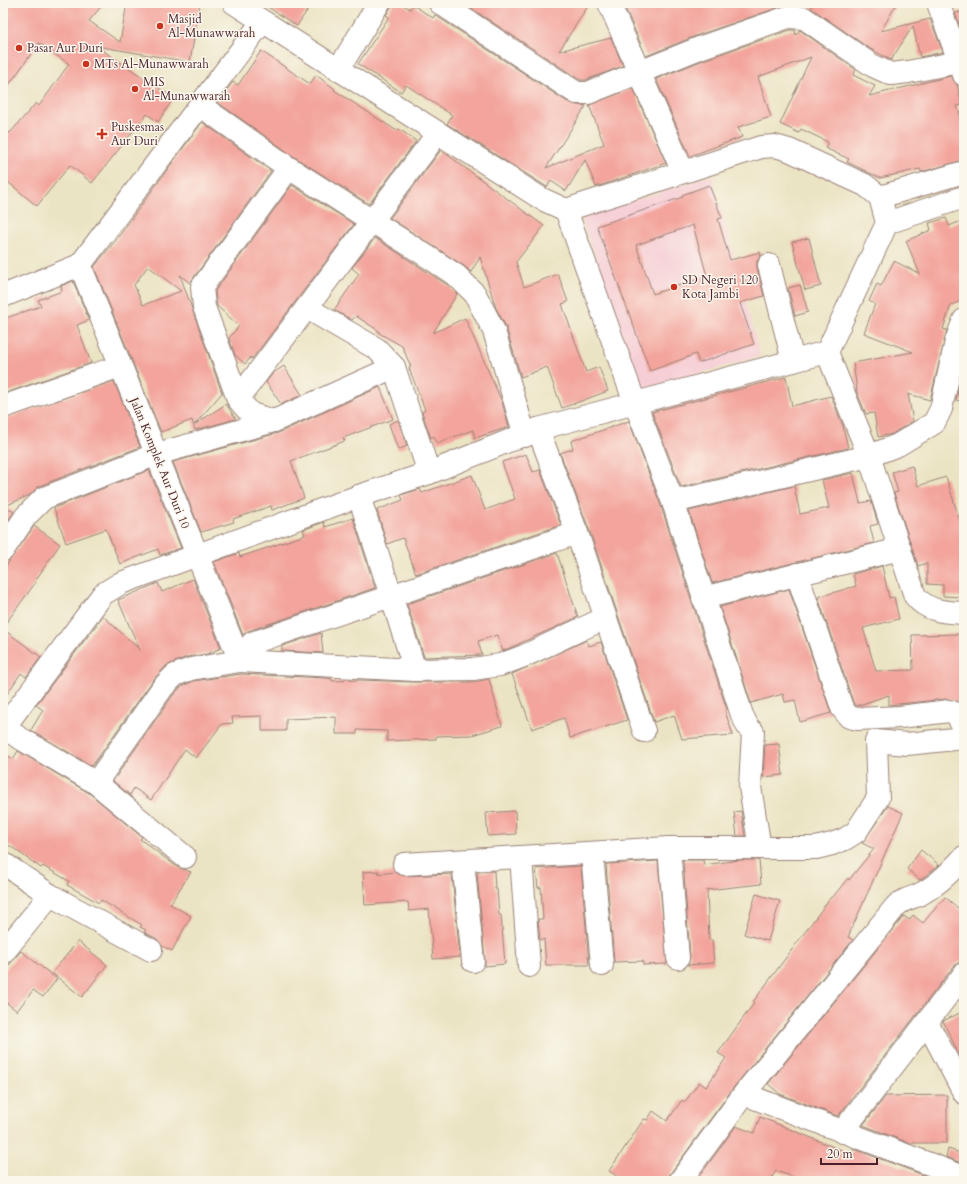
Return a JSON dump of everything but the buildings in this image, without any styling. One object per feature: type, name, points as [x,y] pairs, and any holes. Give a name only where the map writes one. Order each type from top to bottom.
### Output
[{"type":"street","points":[[234,3],[542,199],[566,210],[761,147],[775,146],[789,150],[865,185],[880,197],[888,223],[827,352],[869,456],[915,596],[927,608],[937,611],[964,613]]},
{"type":"street","points":[[338,70],[379,3]]},
{"type":"street","points":[[440,3],[577,93],[588,93],[738,34],[788,17],[797,16],[810,22],[873,66],[891,74],[963,66],[938,3]]},
{"type":"street","points":[[609,3],[683,172]]},
{"type":"street","points":[[3,296],[80,265],[201,106],[262,22]]},
{"type":"street","points":[[201,106],[289,168],[451,272],[475,294],[494,331],[531,432],[577,533],[644,731]]},
{"type":"street","points":[[238,399],[438,133]]},
{"type":"street","points":[[274,421],[251,414],[238,399],[204,306],[202,287],[289,168]]},
{"type":"street","points":[[880,197],[964,172]]},
{"type":"street","points":[[888,223],[964,197]]},
{"type":"street","points":[[566,210],[635,403],[673,502],[742,715],[748,727],[753,732],[750,787],[760,848]]},
{"type":"street","name":"Jalan Komplek Aur Duri 10","points":[[80,265],[240,661]]},
{"type":"street","points":[[769,265],[793,361]]},
{"type":"street","points":[[307,308],[378,349],[394,367],[429,473]]},
{"type":"street","points":[[673,502],[869,456],[898,445],[934,423],[942,409],[956,340],[964,320]]},
{"type":"street","points":[[185,857],[96,782],[3,728],[103,594],[137,576],[359,496],[429,473],[531,432],[827,352]]},
{"type":"street","points":[[3,407],[120,366]]},
{"type":"street","points":[[3,550],[26,516],[44,498],[157,454],[274,421],[394,367]]},
{"type":"street","points":[[359,496],[415,670]]},
{"type":"street","points":[[240,661],[252,643],[577,533]]},
{"type":"street","points":[[703,598],[900,549]]},
{"type":"street","points":[[404,864],[669,848],[816,848],[845,839],[856,832],[878,798],[876,741],[907,744],[964,737],[958,714],[955,712],[949,711],[900,717],[858,719],[845,713],[842,708],[797,574]]},
{"type":"street","points":[[96,782],[163,687],[176,675],[191,669],[240,661],[415,670],[473,669],[500,665],[524,656],[605,618]]},
{"type":"street","points":[[900,717],[907,744]]},
{"type":"street","points":[[669,848],[678,958]]},
{"type":"street","points":[[592,853],[602,965]]},
{"type":"street","points":[[521,857],[530,966]]},
{"type":"street","points":[[680,1181],[744,1094],[896,906],[905,900],[924,892],[941,881],[964,857]]},
{"type":"street","points":[[463,861],[473,960]]},
{"type":"street","points":[[3,863],[50,895],[151,950]]},
{"type":"street","points":[[3,953],[50,895]]},
{"type":"street","points":[[842,1132],[964,974]]},
{"type":"street","points":[[927,1022],[964,1093]]},
{"type":"street","points":[[744,1094],[964,1177]]},
{"type":"shaded area","name":"SD Negeri 120 Kota Jambi","points":[[712,175],[760,356],[642,390],[581,218]]},
{"type":"place","name":"Masjid Al-Munawwarah","points":[[160,26]]},
{"type":"place","name":"Pasar Aur Duri","points":[[19,48]]},
{"type":"place","name":"MTs Al-Munawwarah","points":[[86,64]]},
{"type":"place","name":"MIS Al-Munawwarah","points":[[135,89]]},
{"type":"place","name":"Puskesmas Aur Duri","points":[[102,134]]},
{"type":"place","name":"SD Negeri 120 Kota Jambi","points":[[674,287]]}]
